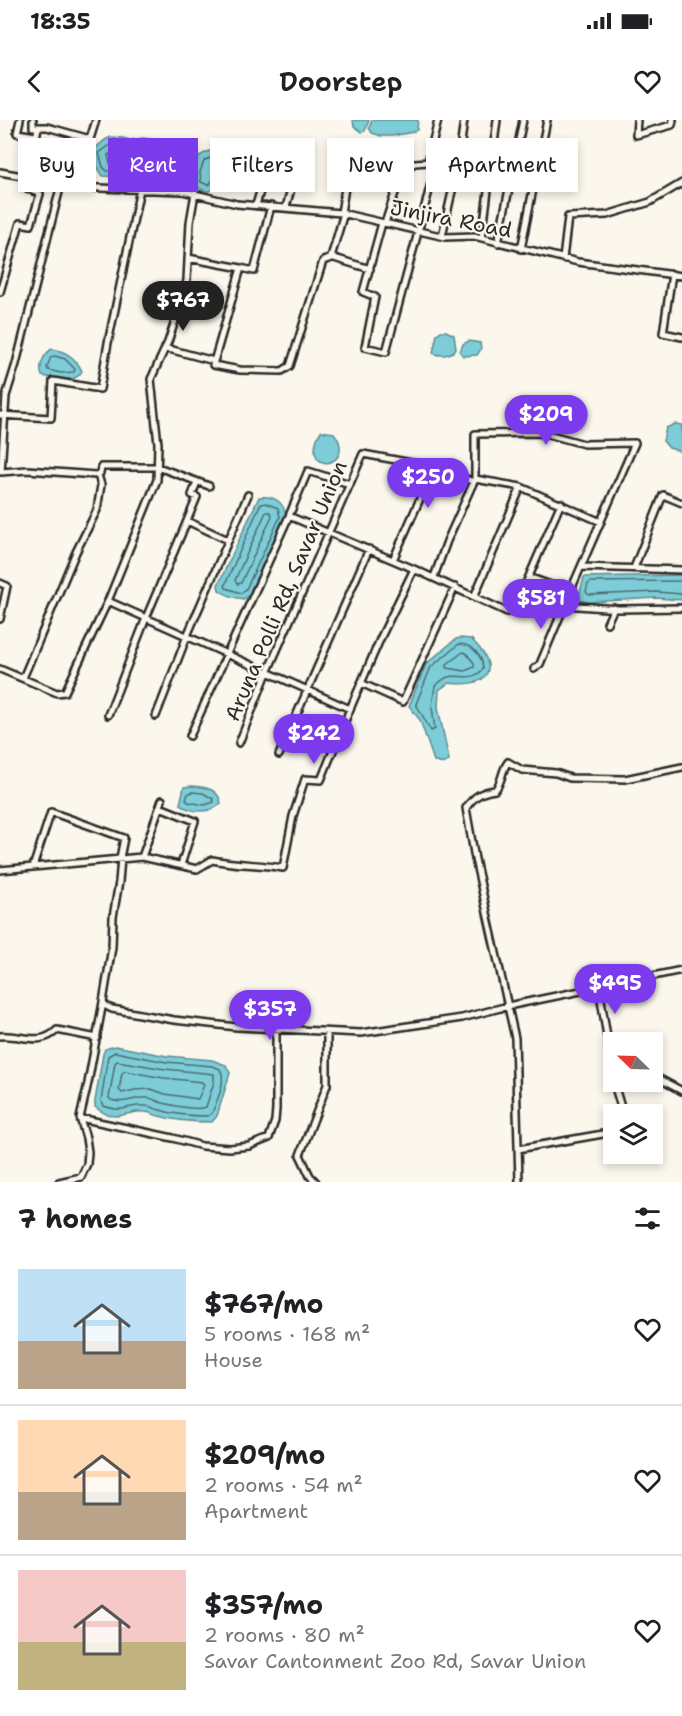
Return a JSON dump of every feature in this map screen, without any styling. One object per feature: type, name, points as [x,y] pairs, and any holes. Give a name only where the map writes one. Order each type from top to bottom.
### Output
[{"type":"street","points":[[20,120],[17,133],[36,136],[38,127]]},
{"type":"street","points":[[33,120],[33,127],[47,127],[90,138],[96,120]]},
{"type":"street","points":[[414,164],[428,162],[438,120]]},
{"type":"street","points":[[463,138],[464,120]]},
{"type":"street","points":[[482,238],[497,120]]},
{"type":"street","points":[[498,243],[523,120]]},
{"type":"street","points":[[521,249],[547,120]]},
{"type":"street","points":[[637,120],[636,135],[672,124],[672,120]]},
{"type":"street","points":[[256,205],[274,145],[302,150],[286,207]]},
{"type":"street","name":"Jinjira Road","points":[[0,172],[18,175]]},
{"type":"street","points":[[563,259],[568,217],[607,215],[650,202],[682,183]]},
{"type":"street","points":[[0,292],[20,223],[31,225],[40,194],[35,192]]},
{"type":"street","points":[[59,192],[16,364],[7,389],[3,415],[1,472],[27,470],[98,475]]},
{"type":"street","points":[[3,415],[51,418],[53,381],[100,389],[139,192]]},
{"type":"street","name":"Jinjira Road","points":[[173,192],[195,194],[237,204],[342,213],[442,236],[474,236],[563,259],[682,276]]},
{"type":"street","points":[[332,258],[345,192]]},
{"type":"street","points":[[394,192],[363,292],[375,297],[365,347],[386,352],[429,192]]},
{"type":"street","points":[[442,236],[452,192]]},
{"type":"street","points":[[0,669],[57,693],[65,692],[108,601],[157,480],[156,413],[152,380],[184,294],[187,280],[190,222],[195,194]]},
{"type":"street","points":[[188,258],[254,271],[271,206]]},
{"type":"street","points":[[241,268],[213,365],[240,370],[282,371],[290,366],[323,261],[332,258],[370,269]]},
{"type":"street","points":[[672,274],[663,333],[682,337]]},
{"type":"street","points":[[165,348],[214,361]]},
{"type":"street","points":[[0,387],[7,389]]},
{"type":"street","points":[[434,577],[474,480],[475,434],[544,433],[584,444],[635,443],[540,664],[534,669]]},
{"type":"street","name":"Aruna Polli Rd, Savar Union","points":[[240,742],[267,673],[363,454],[434,467]]},
{"type":"street","points":[[23,678],[75,552],[97,510],[101,485],[98,475],[101,467],[158,467],[209,486]]},
{"type":"street","points":[[393,560],[434,467],[474,480],[521,487],[601,522]]},
{"type":"street","points":[[190,736],[308,471],[350,484]]},
{"type":"street","points":[[108,716],[197,497],[192,495],[197,482]]},
{"type":"street","points":[[474,597],[521,487]]},
{"type":"street","points":[[156,716],[248,495]]},
{"type":"street","points":[[634,568],[663,495],[682,503]]},
{"type":"street","points":[[289,516],[434,577],[507,612],[514,611],[561,503]]},
{"type":"street","points":[[187,521],[228,540]]},
{"type":"street","points":[[279,755],[369,549]]},
{"type":"street","points":[[581,567],[682,570]]},
{"type":"street","points":[[0,870],[142,857],[197,869],[212,860],[238,865],[284,868],[293,816],[305,779],[321,780],[361,683],[414,569]]},
{"type":"street","points":[[527,581],[534,579],[570,592]]},
{"type":"street","points":[[0,583],[7,586],[0,619]]},
{"type":"street","points":[[361,683],[403,702],[455,587]]},
{"type":"street","points":[[108,601],[350,709]]},
{"type":"street","points":[[564,605],[682,608]]},
{"type":"street","points":[[607,623],[614,608]]},
{"type":"street","points":[[519,1182],[515,1038],[475,859],[466,808],[470,801],[482,792],[495,790],[502,781],[508,762],[522,770],[556,773],[570,778],[625,779],[682,767]]},
{"type":"street","points":[[142,857],[162,800]]},
{"type":"street","points":[[160,807],[195,821],[181,865]]},
{"type":"street","points":[[33,867],[51,812],[124,838],[113,917],[112,947],[97,1038],[80,1118],[86,1138],[87,1164],[81,1177],[59,1182]]},
{"type":"street","points":[[103,1002],[112,1009],[174,1020],[276,1029],[361,1033],[462,1018],[508,1006],[682,970]]},
{"type":"street","points":[[599,987],[606,1032]]},
{"type":"street","points":[[80,1118],[202,1146],[230,1148],[249,1146],[269,1137],[275,1121],[276,1109],[276,1029]]},
{"type":"street","points":[[0,1036],[36,1039],[49,1037],[57,1030],[97,1038]]},
{"type":"street","points":[[316,1182],[310,1176],[300,1155],[327,1085],[327,1032]]},
{"type":"street","points":[[663,1081],[682,1092]]},
{"type":"street","points":[[518,1149],[603,1134]]},
{"type":"water","points":[[353,120],[369,120],[365,131],[362,132],[354,126]]},
{"type":"water","points":[[372,120],[418,120],[417,129],[413,132],[381,136],[372,133],[369,128]]},
{"type":"water","points":[[108,138],[108,176],[103,176],[96,165],[96,148]]},
{"type":"water","points":[[210,151],[210,191],[198,188],[199,156]]},
{"type":"water","points":[[441,331],[454,335],[456,349],[445,355],[433,353],[437,334]]},
{"type":"water","points":[[469,341],[480,343],[481,349],[477,355],[463,356],[460,352],[463,344]]},
{"type":"water","points":[[52,349],[62,351],[74,359],[82,371],[79,375],[64,380],[42,376],[42,361]]},
{"type":"water","points":[[675,424],[682,425],[682,452],[669,448],[663,441],[666,428]]},
{"type":"water","points":[[321,431],[334,433],[339,443],[340,451],[337,457],[327,463],[317,458],[315,450],[316,440]]},
{"type":"water","points":[[259,497],[269,497],[278,501],[286,518],[251,593],[244,599],[237,598],[219,590],[218,585]]},
{"type":"water","points":[[682,575],[682,600],[656,598],[589,602],[578,600],[584,577]]},
{"type":"water","points":[[460,638],[471,639],[480,649],[486,659],[487,674],[474,682],[449,683],[439,690],[438,707],[449,760],[440,763],[434,761],[420,720],[409,706],[426,664]]},
{"type":"water","points":[[191,786],[214,791],[221,803],[207,811],[195,811],[184,807],[180,804],[184,787]]},
{"type":"water","points":[[115,1046],[167,1056],[212,1060],[226,1065],[230,1073],[217,1116],[212,1122],[199,1122],[172,1119],[147,1112],[115,1116],[95,1107],[103,1054],[105,1049]]}]
